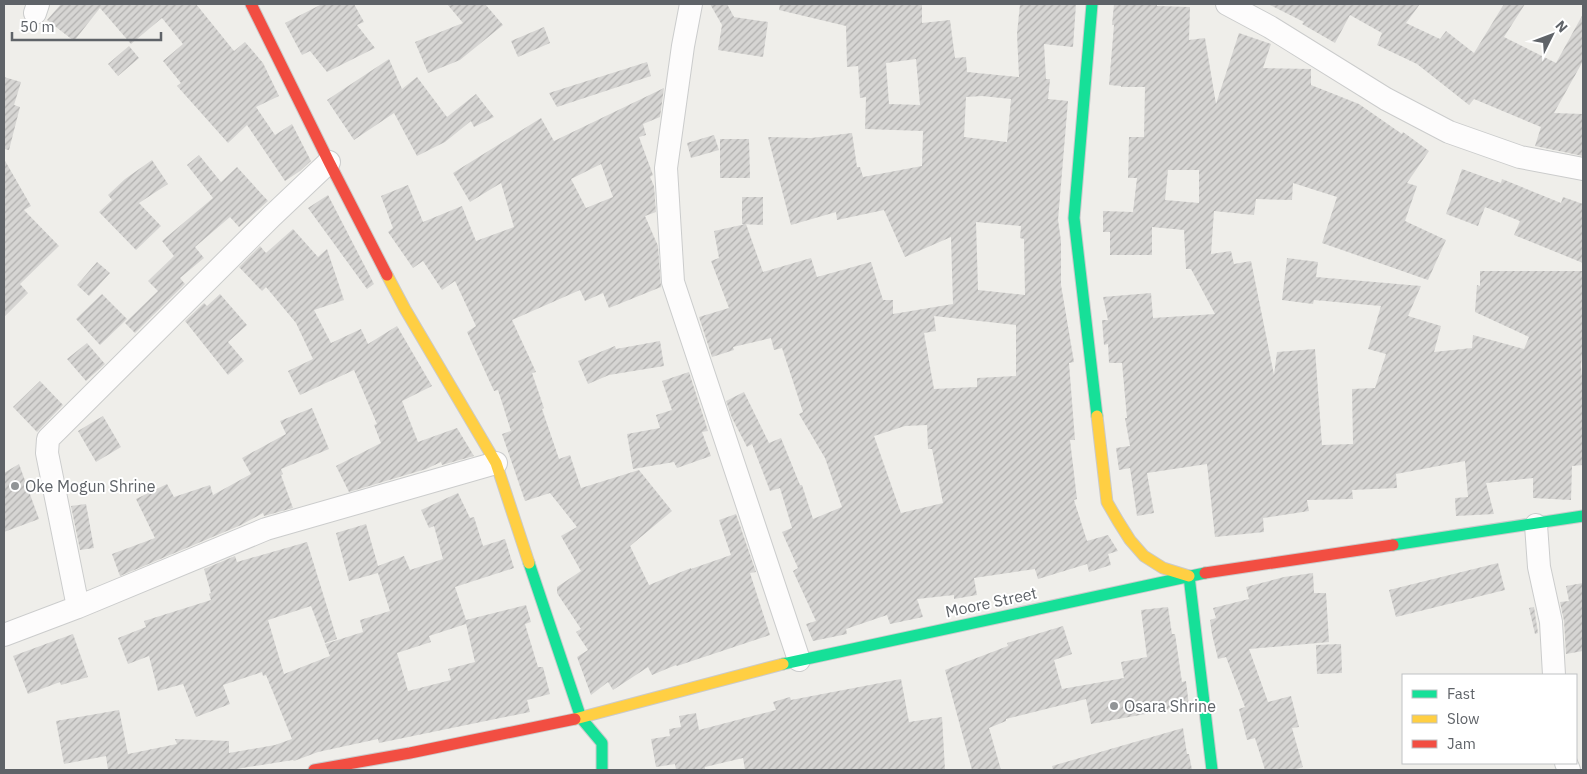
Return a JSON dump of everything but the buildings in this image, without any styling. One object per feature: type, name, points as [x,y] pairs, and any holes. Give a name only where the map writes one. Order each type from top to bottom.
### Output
[{"type":"street","points":[[251,4],[329,162],[405,309],[496,463],[581,718],[602,742],[602,770]]},
{"type":"street","points":[[691,4],[683,46],[666,168],[673,282],[799,660]]},
{"type":"street","points":[[1092,4],[1074,218],[1107,502],[1128,538],[1142,554],[1162,568],[1189,576],[1212,770]]},
{"type":"street","points":[[1227,4],[1270,27],[1386,99],[1449,132],[1520,157],[1583,169]]},
{"type":"street","points":[[78,607],[47,453],[48,439],[272,216],[329,162]]},
{"type":"street","points":[[4,635],[78,607],[266,529],[496,463]]},
{"type":"street","name":"Moore Street","points":[[314,770],[410,753],[581,718],[799,660],[1189,576],[1536,525],[1583,516]]},
{"type":"street","points":[[1536,525],[1540,568],[1551,622],[1554,674]]},
{"type":"traffic: fast","points":[[1092,4],[1074,218],[1097,416]]},
{"type":"traffic: fast","points":[[1393,545],[1583,516]]},
{"type":"traffic: fast","points":[[529,563],[581,718],[602,743],[602,770]]},
{"type":"traffic: fast","points":[[783,664],[1205,573]]},
{"type":"traffic: fast","points":[[1189,576],[1212,770]]},
{"type":"traffic: slow","points":[[387,275],[496,463],[529,563]]},
{"type":"traffic: slow","points":[[1097,416],[1107,502],[1130,540],[1144,556],[1163,568],[1189,576]]},
{"type":"traffic: slow","points":[[575,719],[783,664]]},
{"type":"traffic: jam","points":[[251,4],[387,275]]},
{"type":"traffic: jam","points":[[1205,573],[1393,545]]},
{"type":"traffic: jam","points":[[314,770],[410,753],[575,719]]},
{"type":"place","name":"Oke Mogun Shrine","points":[[15,486]]},
{"type":"place","name":"Osara Shrine","points":[[1114,706]]}]
